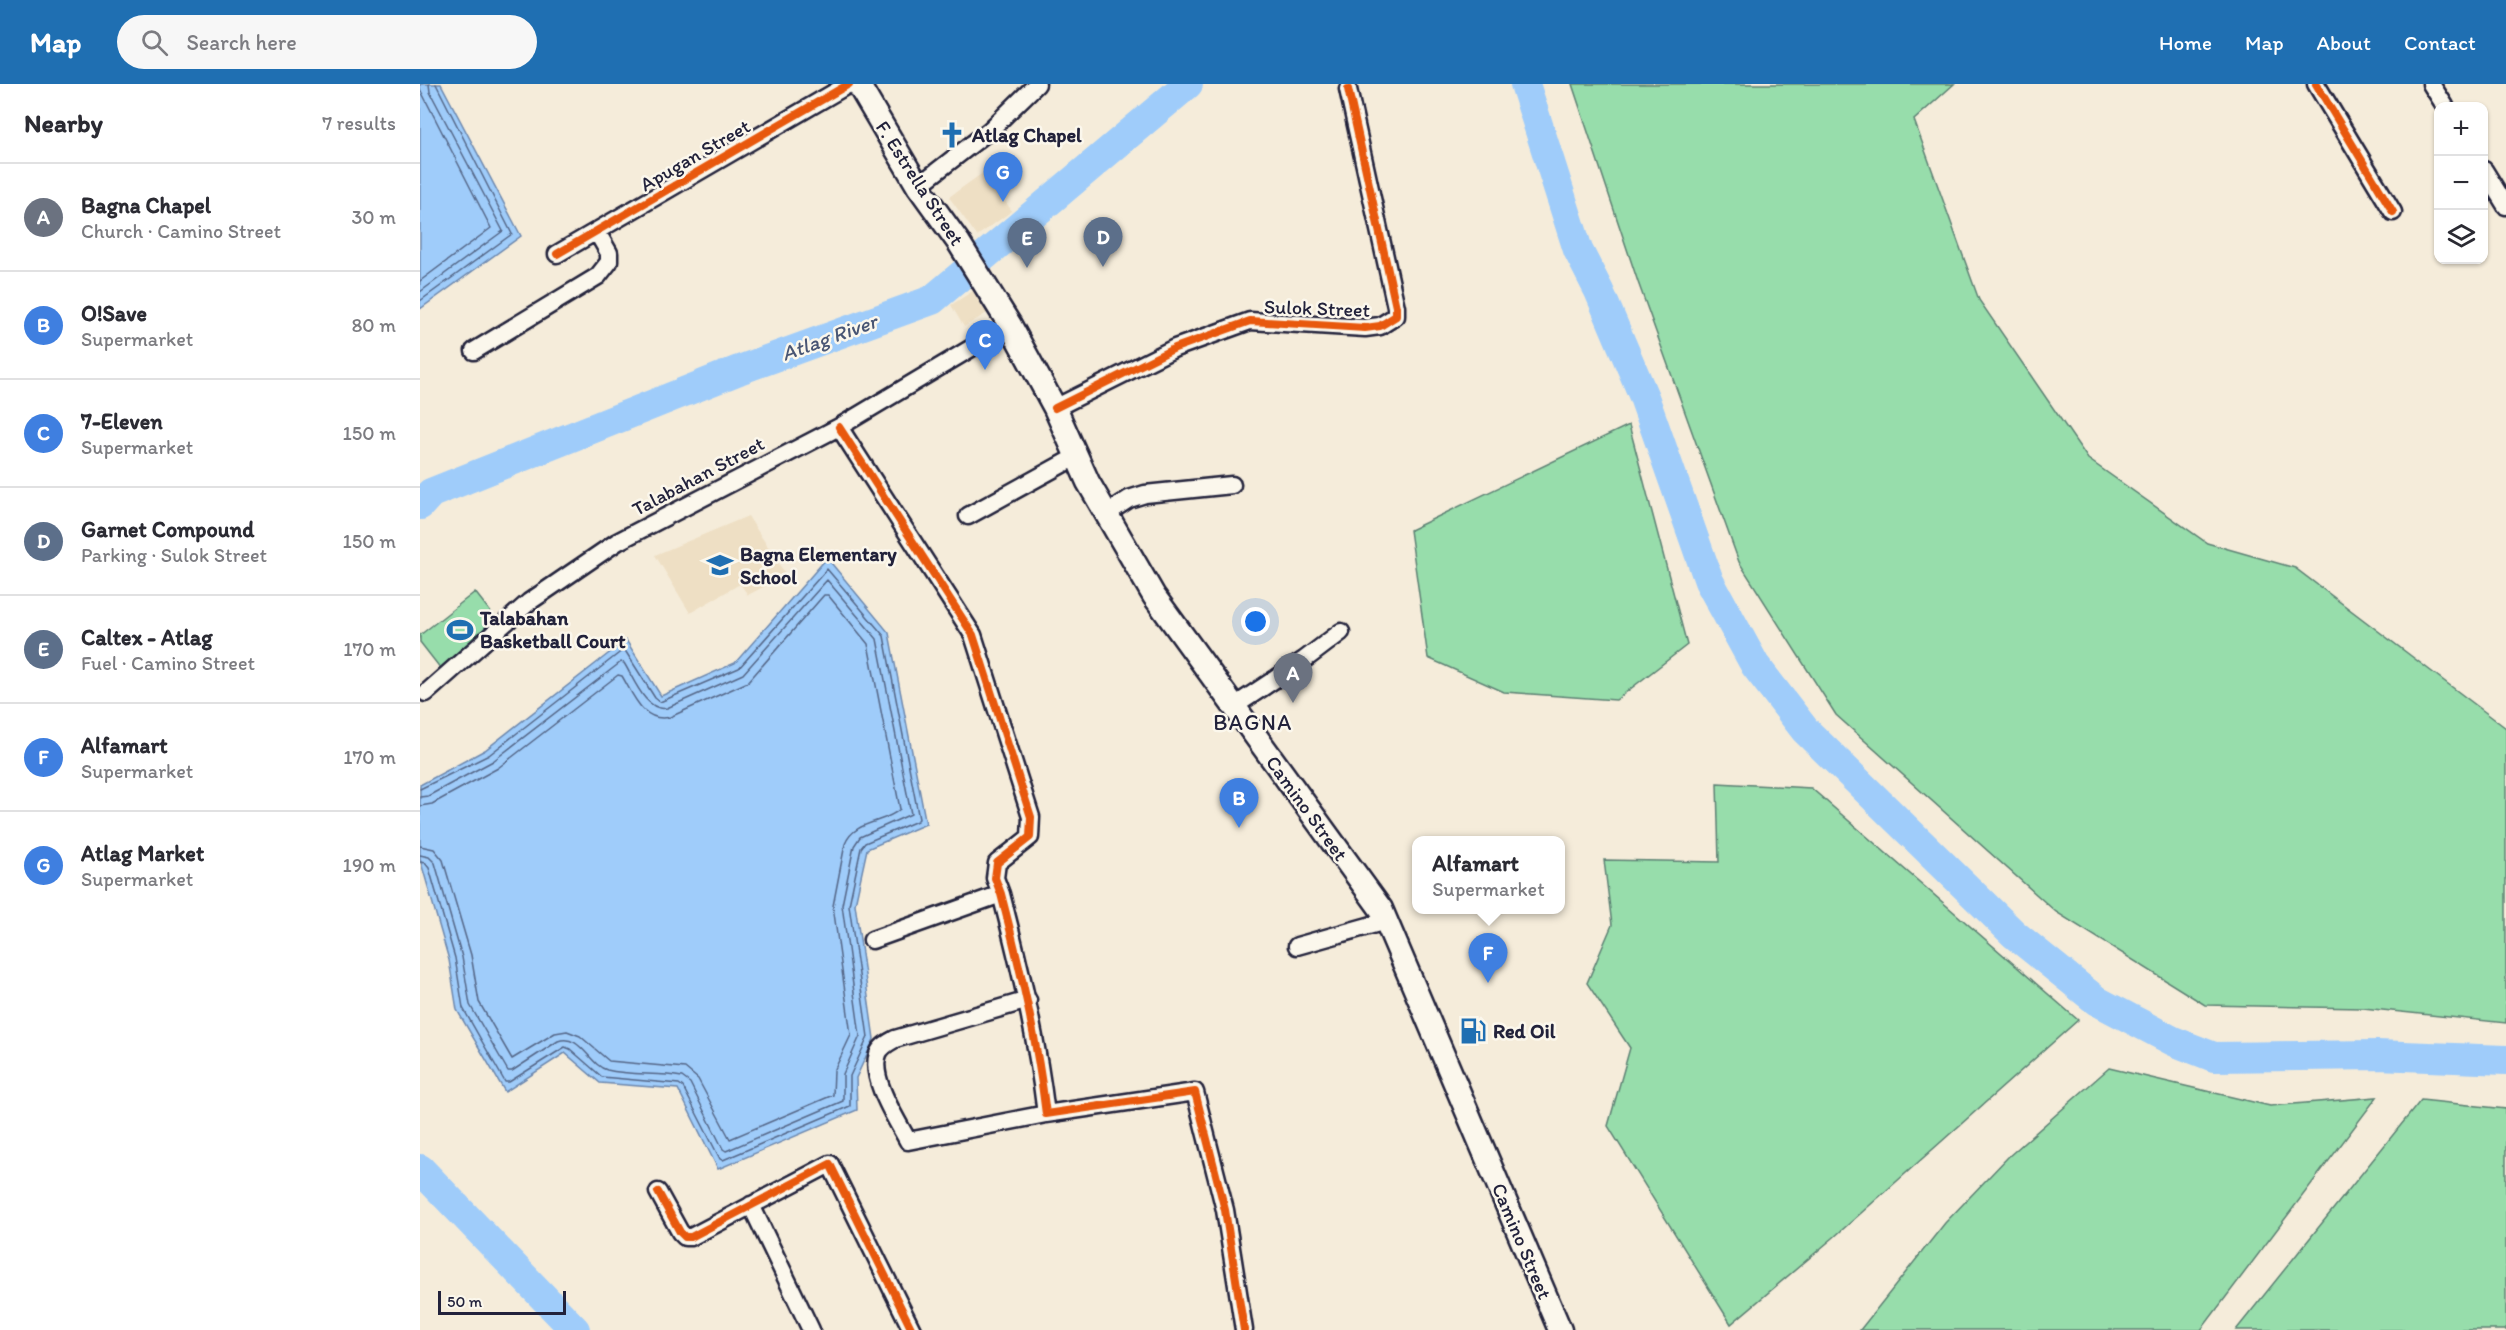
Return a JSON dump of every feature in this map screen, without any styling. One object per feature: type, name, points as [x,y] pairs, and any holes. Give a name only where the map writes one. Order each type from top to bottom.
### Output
[{"type":"main road","name":"F. Estrella Street","points":[[858,84],[918,186],[959,243],[984,283]]},
{"type":"main road","name":"Camino Street","points":[[984,283],[1010,325],[1055,408],[1106,514],[1154,596],[1382,909],[1560,1330]]},
{"type":"street","name":"Apugan Street","points":[[557,254],[849,84]]},
{"type":"street","points":[[918,186],[990,130],[1037,84]]},
{"type":"street","points":[[2316,84],[2393,212]]},
{"type":"street","points":[[2431,84],[2442,102]]},
{"type":"street","name":"Sulok Street","points":[[1055,408],[1175,348],[1250,321],[1365,328],[1380,326],[1396,316],[1396,307],[1348,89]]},
{"type":"street","points":[[2488,177],[2506,206]]},
{"type":"street","points":[[474,351],[598,276],[609,262],[609,253],[597,232]]},
{"type":"street","name":"Talabahan Street","points":[[426,693],[529,602],[617,542],[838,427],[1010,325]]},
{"type":"street","points":[[838,427],[973,635],[980,651],[1030,817],[1030,837],[997,863],[995,878],[1028,1000],[1038,1050],[1046,1114]]},
{"type":"street","points":[[968,516],[1077,456]]},
{"type":"street","points":[[1106,514],[1129,499],[1145,494],[1232,485]]},
{"type":"street","points":[[1233,707],[1304,660],[1341,632]]},
{"type":"street","points":[[872,940],[1001,894]]},
{"type":"street","points":[[1297,946],[1386,921]]},
{"type":"street","points":[[1028,1000],[895,1039],[883,1046],[877,1055],[876,1070],[882,1089],[908,1141],[1046,1114],[1195,1092],[1225,1209],[1244,1330]]},
{"type":"street","points":[[658,1192],[680,1232],[685,1237],[691,1237],[830,1164],[912,1330]]},
{"type":"street","points":[[751,1205],[811,1330]]},
{"type":"shaded area","points":[[984,172],[1012,211],[977,236],[949,197]]},
{"type":"shaded area","points":[[973,291],[987,313],[964,327],[951,305]]},
{"type":"shaded area","name":"Bagna Elementary School","points":[[748,516],[786,575],[748,595],[740,584],[690,613],[655,555]]},
{"type":"green space","points":[[1572,84],[1954,84],[1914,120],[1979,300],[2088,459],[2207,543],[2295,568],[2506,728],[2506,1023],[2363,1008],[2205,1005],[2056,912],[1836,715],[1739,562],[1638,282]]},
{"type":"green space","points":[[1629,425],[1687,645],[1616,700],[1504,692],[1428,658],[1410,530]]},
{"type":"green space","name":"Talabahan Basketball Court","points":[[475,592],[500,624],[441,669],[420,642],[420,635]]},
{"type":"green space","points":[[1717,783],[1811,788],[2078,1020],[1833,1238],[1731,1324],[1608,1126],[1630,1048],[1587,983],[1612,925],[1604,860],[1719,862]]},
{"type":"green space","points":[[2109,1068],[2270,1106],[2377,1097],[2201,1330],[1860,1330],[1945,1223],[2008,1157]]},
{"type":"green space","points":[[2421,1100],[2506,1109],[2506,1330],[2236,1330]]},
{"type":"water","points":[[420,84],[441,84],[521,236],[420,309]]},
{"type":"water","points":[[827,558],[889,633],[926,824],[867,849],[855,904],[874,1039],[856,1078],[857,1110],[718,1169],[678,1089],[600,1083],[565,1053],[505,1092],[457,1010],[449,960],[420,859],[420,785],[485,750],[626,640],[661,696],[735,663]]},
{"type":"waterway","name":"Atlag River","points":[[420,505],[431,493],[739,370],[932,300],[1188,84]]},
{"type":"waterway","points":[[1525,84],[1578,250],[1599,291],[1644,397],[1709,581],[1755,665],[1805,730],[2014,934],[2097,1001],[2173,1041],[2214,1057],[2377,1055],[2506,1060]]},
{"type":"waterway","points":[[420,1169],[575,1330]]},
{"type":"cycle path","points":[[557,254],[849,84]]},
{"type":"cycle path","points":[[2316,84],[2393,212]]},
{"type":"cycle path","points":[[1055,408],[1175,348],[1250,321],[1365,328],[1380,326],[1396,316],[1396,307],[1348,89]]},
{"type":"cycle path","points":[[839,427],[973,635],[1031,817],[1030,837],[997,863],[995,878],[1001,894],[1027,1003],[1046,1114],[1195,1092],[1225,1210],[1244,1330]]},
{"type":"cycle path","points":[[658,1192],[680,1232],[685,1237],[691,1237],[830,1164],[912,1330]]},
{"type":"place","name":"Atlag Chapel","points":[[952,135]]},
{"type":"place","name":"Atlag Market","points":[[1003,202]]},
{"type":"place","name":"Garnet Compound","points":[[1103,267]]},
{"type":"place","name":"Caltex - Atlag","points":[[1027,268]]},
{"type":"place","name":"7-Eleven","points":[[985,370]]},
{"type":"place","name":"Bagna Elementary School","points":[[720,565]]},
{"type":"place","name":"Talabahan Basketball Court","points":[[460,630]]},
{"type":"place","name":"Bagna Chapel","points":[[1293,703]]},
{"type":"place","name":"O!Save","points":[[1239,828]]},
{"type":"place","name":"Alfamart","points":[[1488,983]]},
{"type":"place","name":"Red Oil","points":[[1473,1031]]},
{"type":"district","name":"BAGNA","points":[[1253,722]]}]
